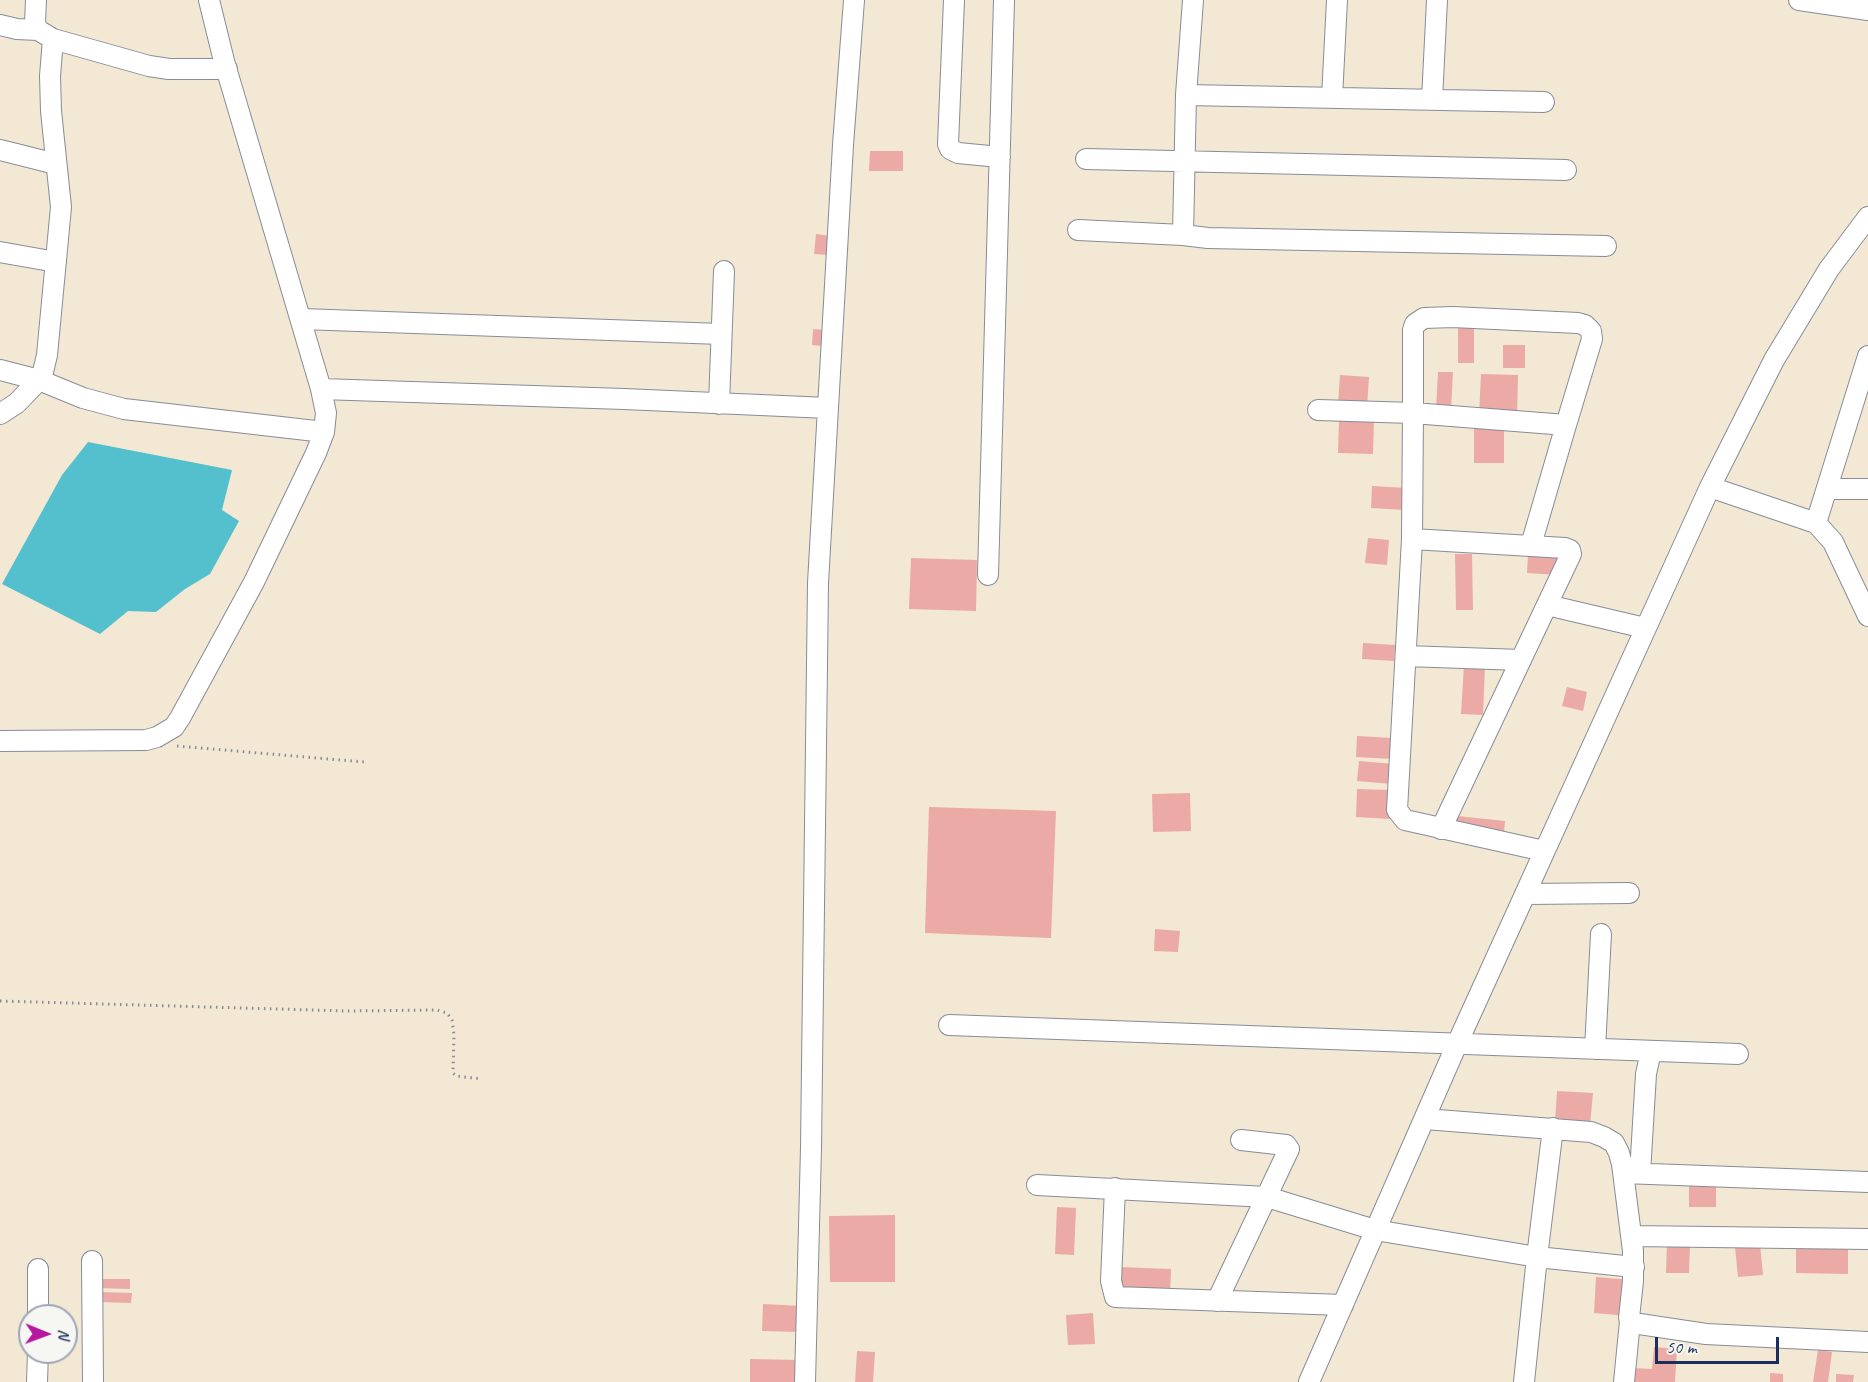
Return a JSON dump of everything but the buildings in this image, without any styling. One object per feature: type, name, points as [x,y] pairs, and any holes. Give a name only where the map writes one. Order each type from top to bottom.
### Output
[{"type":"street","points":[[0,414],[17,403],[39,380],[47,355],[56,261],[60,207],[46,34],[34,17],[36,0]]},
{"type":"street","points":[[0,741],[146,740],[160,736],[174,727],[254,582],[324,432],[326,412],[321,389],[209,0]]},
{"type":"street","points":[[805,1382],[811,1125],[818,583],[843,145],[854,0]]},
{"type":"street","points":[[954,0],[948,144],[958,153],[1000,157]]},
{"type":"street","points":[[988,575],[1004,0]]},
{"type":"street","points":[[1184,236],[1186,95],[1193,0]]},
{"type":"street","points":[[1332,98],[1337,0]]},
{"type":"street","points":[[1432,100],[1437,0]]},
{"type":"street","points":[[1799,0],[1841,8],[1868,10]]},
{"type":"street","points":[[0,25],[46,34],[149,66],[169,69],[227,69]]},
{"type":"street","points":[[1186,95],[1544,102]]},
{"type":"street","points":[[0,150],[56,164]]},
{"type":"street","points":[[1086,159],[1566,170]]},
{"type":"street","points":[[1309,1382],[1456,1044],[1710,487],[1774,360],[1829,269],[1868,217]]},
{"type":"street","points":[[1078,230],[1208,238],[1606,246]]},
{"type":"street","points":[[0,252],[56,261]]},
{"type":"street","points":[[719,404],[724,272]]},
{"type":"street","points":[[1532,545],[1592,339],[1589,328],[1578,323],[1454,317],[1429,317],[1420,320],[1413,330],[1412,539],[1397,810],[1405,820],[1544,851]]},
{"type":"street","points":[[302,319],[721,334]]},
{"type":"street","points":[[1816,523],[1863,384],[1868,356]]},
{"type":"street","points":[[0,370],[39,380],[83,398],[124,409],[324,432]]},
{"type":"street","points":[[321,389],[828,408]]},
{"type":"street","points":[[1318,410],[1413,413],[1566,425]]},
{"type":"street","points":[[1710,487],[1816,523],[1833,542],[1863,596],[1868,616]]},
{"type":"street","points":[[1827,489],[1868,489]]},
{"type":"street","points":[[1412,539],[1565,548],[1570,550],[1571,557],[1441,829]]},
{"type":"street","points":[[1547,605],[1645,628]]},
{"type":"street","points":[[1406,656],[1521,660]]},
{"type":"street","points":[[1525,894],[1629,893]]},
{"type":"street","points":[[1595,1049],[1601,934]]},
{"type":"street","points":[[949,1025],[1738,1054]]},
{"type":"street","points":[[1624,1382],[1634,1267],[1631,1173],[1651,1051]]},
{"type":"street","points":[[1425,1119],[1591,1132],[1610,1140],[1631,1173]]},
{"type":"street","points":[[1524,1382],[1553,1128]]},
{"type":"street","points":[[1217,1301],[1289,1148],[1282,1144],[1241,1140]]},
{"type":"street","points":[[1631,1173],[1868,1182]]},
{"type":"street","points":[[1037,1185],[1267,1197],[1375,1230],[1537,1257],[1634,1267]]},
{"type":"street","points":[[1115,1188],[1111,1281],[1115,1297],[1343,1305]]},
{"type":"street","points":[[1632,1236],[1868,1239]]},
{"type":"street","points":[[92,1261],[93,1382]]},
{"type":"street","points":[[38,1269],[38,1304]]},
{"type":"street","points":[[1630,1321],[1642,1326],[1706,1334],[1767,1339],[1868,1342]]},
{"type":"street","points":[[37,1382],[38,1364]]},
{"type":"path","points":[[160,736],[179,747],[364,762]]},
{"type":"path","points":[[0,1000],[347,1011],[437,1010],[447,1013],[453,1026],[453,1073],[456,1076],[482,1079]]},
{"type":"water","points":[[88,442],[232,470],[222,510],[239,521],[210,574],[185,589],[156,612],[128,611],[100,634],[2,584],[62,475]]}]
